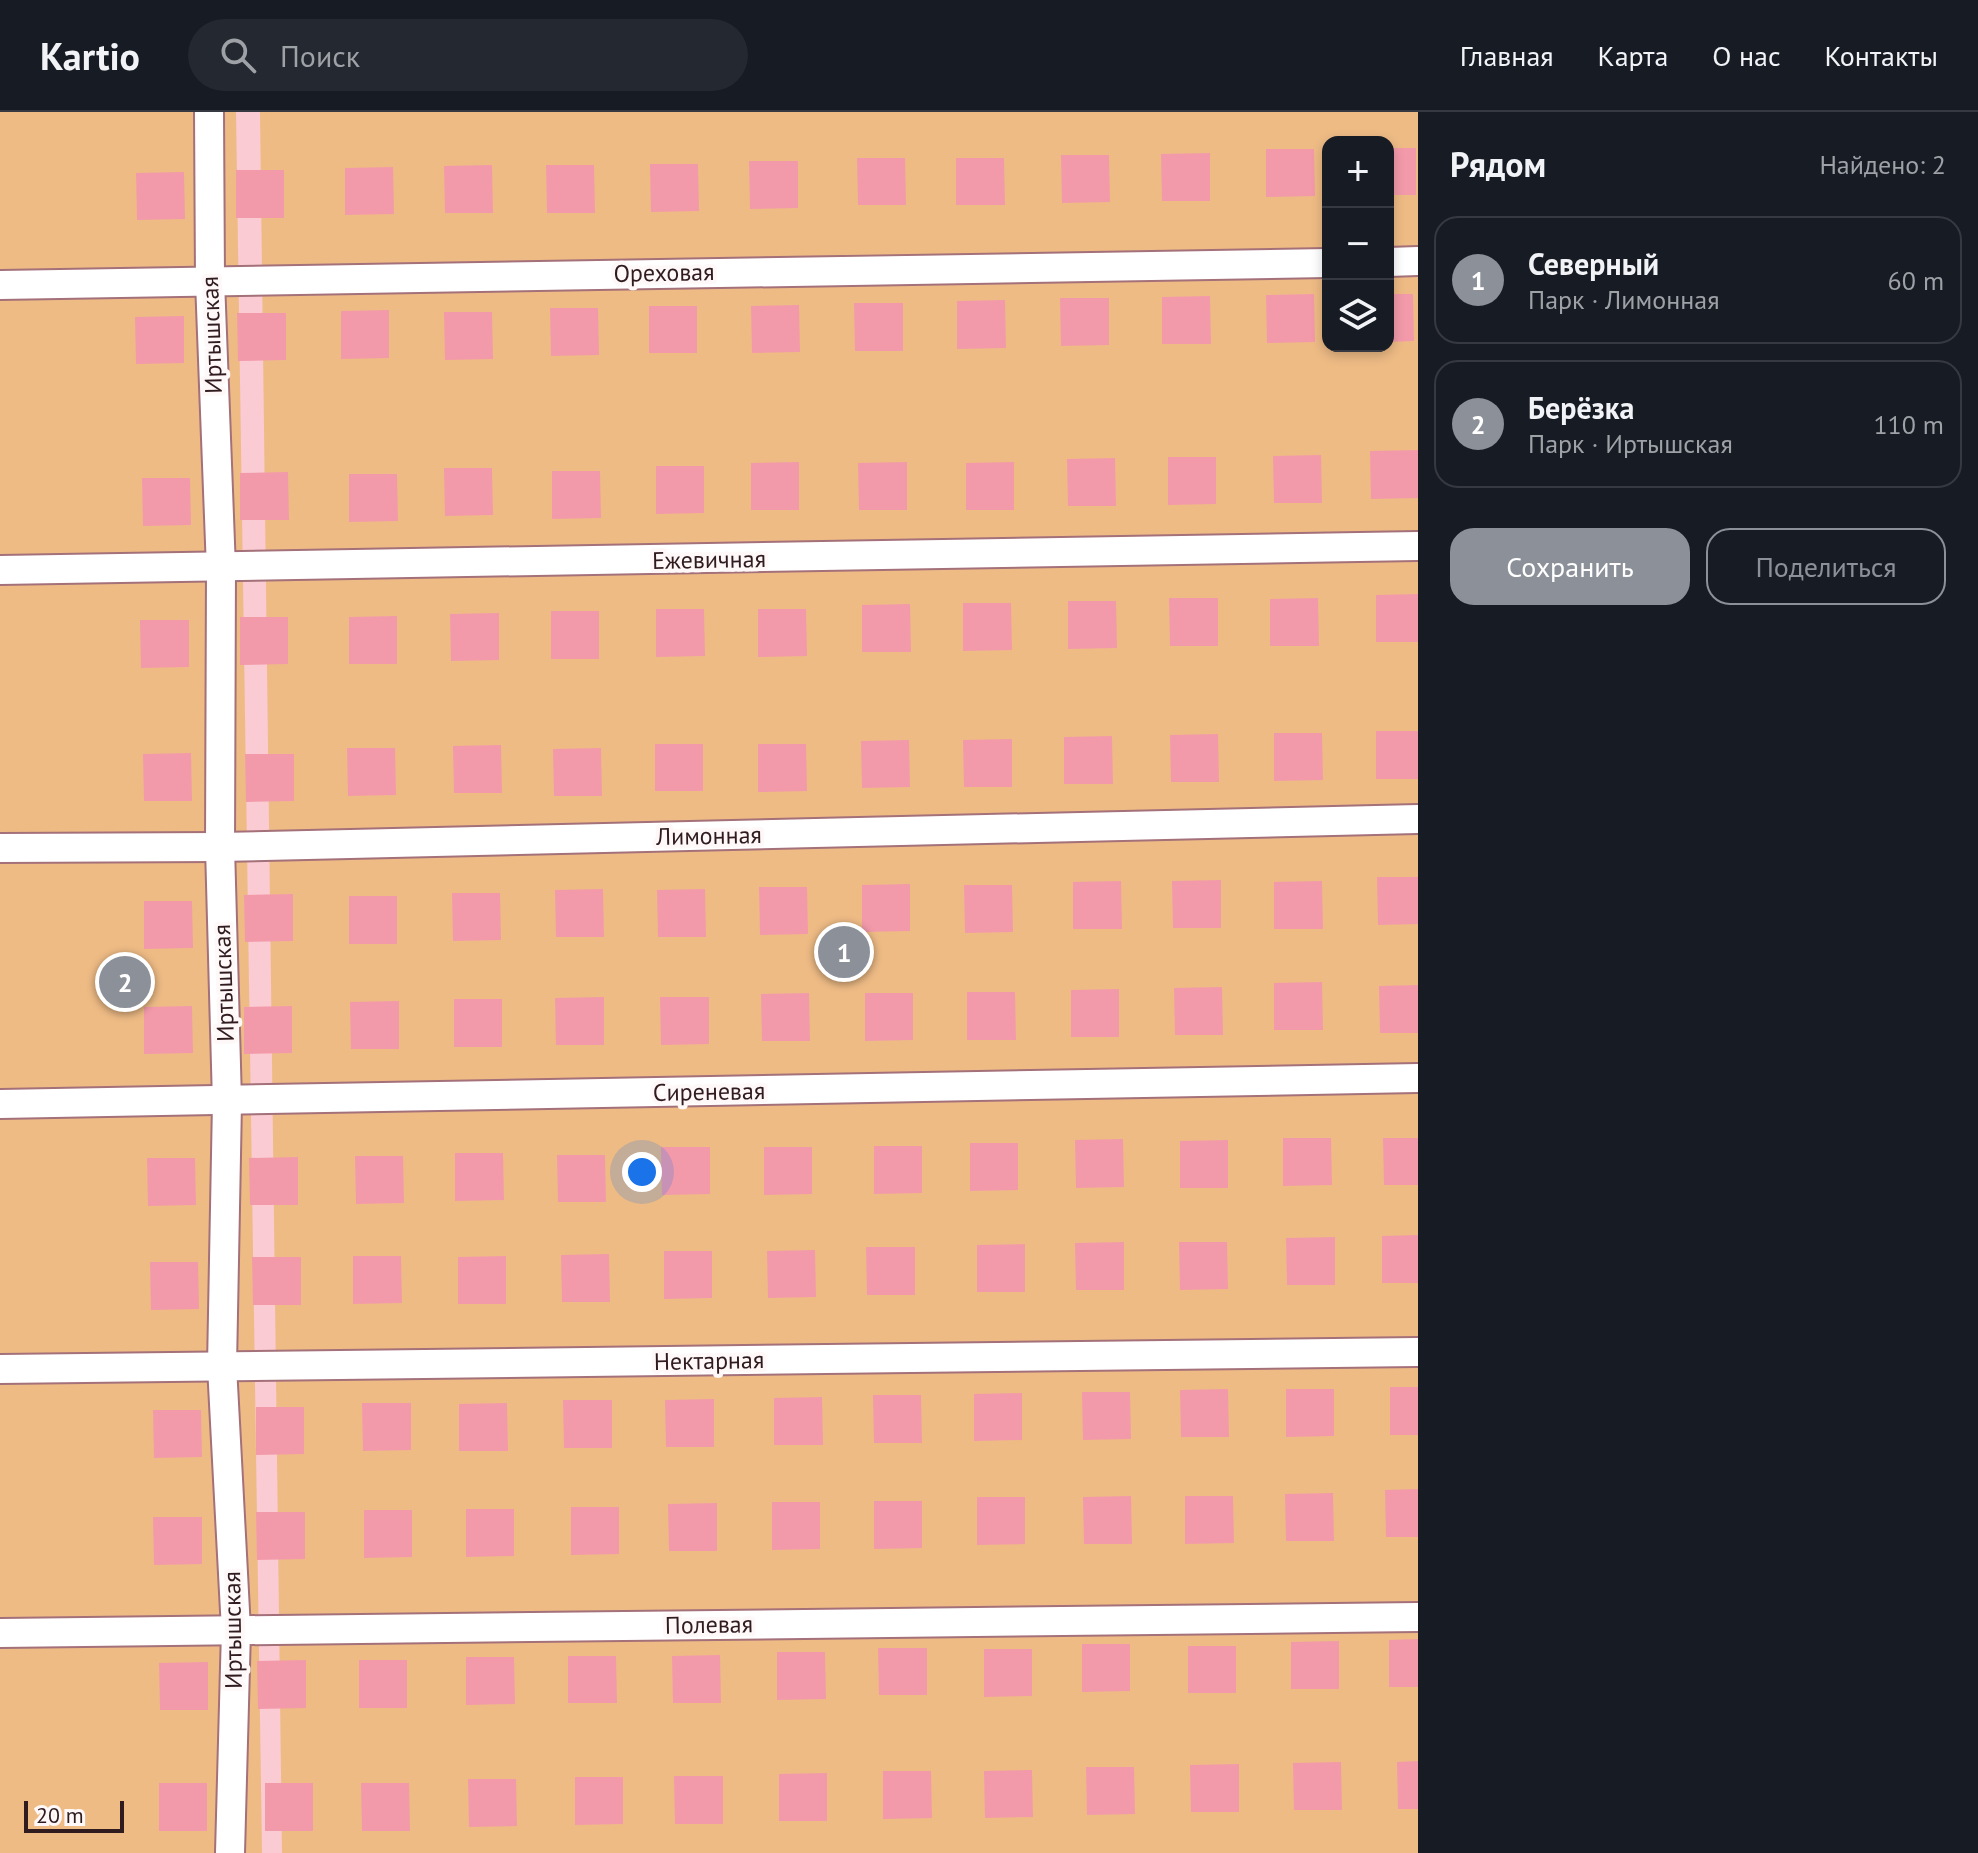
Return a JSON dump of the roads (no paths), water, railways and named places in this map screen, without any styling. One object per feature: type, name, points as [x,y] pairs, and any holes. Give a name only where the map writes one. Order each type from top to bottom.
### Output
[{"type":"street","name":"Иртышская","points":[[209,112],[210,281],[221,569],[220,847],[227,1102],[222,1366],[236,1630],[230,1853]]},
{"type":"street","points":[[1394,262],[1418,261]]},
{"type":"street","name":"Ореховая","points":[[0,285],[1322,263]]},
{"type":"street","name":"Ежевичная","points":[[0,570],[221,569],[1418,546]]},
{"type":"street","name":"Лимонная","points":[[0,848],[220,847],[1418,819]]},
{"type":"street","name":"Сиреневая","points":[[0,1104],[1418,1078]]},
{"type":"street","name":"Нектарная","points":[[0,1369],[1418,1352]]},
{"type":"street","name":"Полевая","points":[[0,1633],[1418,1617]]},
{"type":"place","name":"Северный","points":[[844,952]]},
{"type":"place","name":"Берёзка","points":[[125,982]]}]
